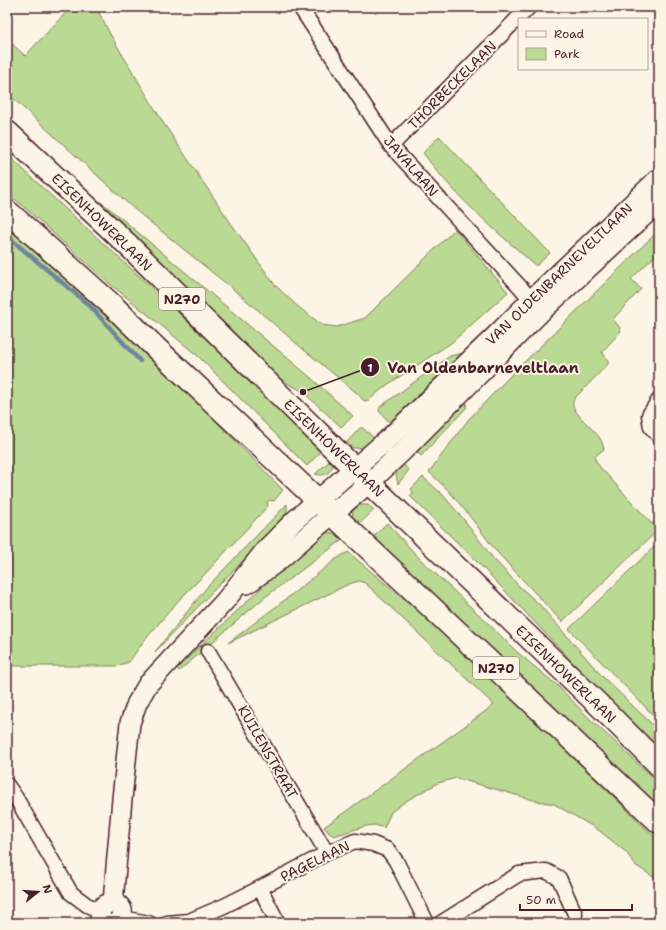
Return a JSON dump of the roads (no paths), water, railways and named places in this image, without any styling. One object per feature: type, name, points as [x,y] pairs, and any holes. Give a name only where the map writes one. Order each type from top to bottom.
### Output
[{"type":"main road","name":"EISENHOWERLAAN","points":[[7,132],[128,245],[362,476],[659,765]]},
{"type":"main road","name":"VAN OLDENBARNEVELTLAAN","points":[[112,915],[130,723],[137,703],[148,684],[225,601],[277,562],[325,507],[362,476],[402,452],[536,306],[659,178]]},
{"type":"main road","name":"VAN OLDENBARNEVELTLAAN","points":[[536,306],[659,202]]},
{"type":"main road","name":"N270","points":[[7,211],[112,304],[157,349],[659,822]]},
{"type":"street","name":"THORBECKELAAN","points":[[518,18],[529,7]]},
{"type":"street","name":"JAVALAAN","points":[[303,8],[391,146],[517,283],[536,306]]},
{"type":"street","name":"THORBECKELAAN","points":[[391,146],[518,18]]},
{"type":"street","points":[[659,400],[649,415],[651,427],[659,436]]},
{"type":"street","name":"KUILENSTRAAT","points":[[208,651],[327,853]]},
{"type":"street","points":[[7,785],[71,892],[87,905],[112,915],[149,923]]},
{"type":"street","name":"PAGELAAN","points":[[167,923],[189,921],[260,888],[327,853],[355,841],[373,844],[388,850],[396,861],[427,923]]},
{"type":"street","points":[[441,923],[519,874],[546,871],[559,878],[575,914]]},
{"type":"street","points":[[260,888],[278,923]]},
{"type":"waterway","points":[[7,236],[90,306],[140,361]]},
{"type":"place","name":"Van Oldenbarneveltlaan","points":[[303,392]]}]
